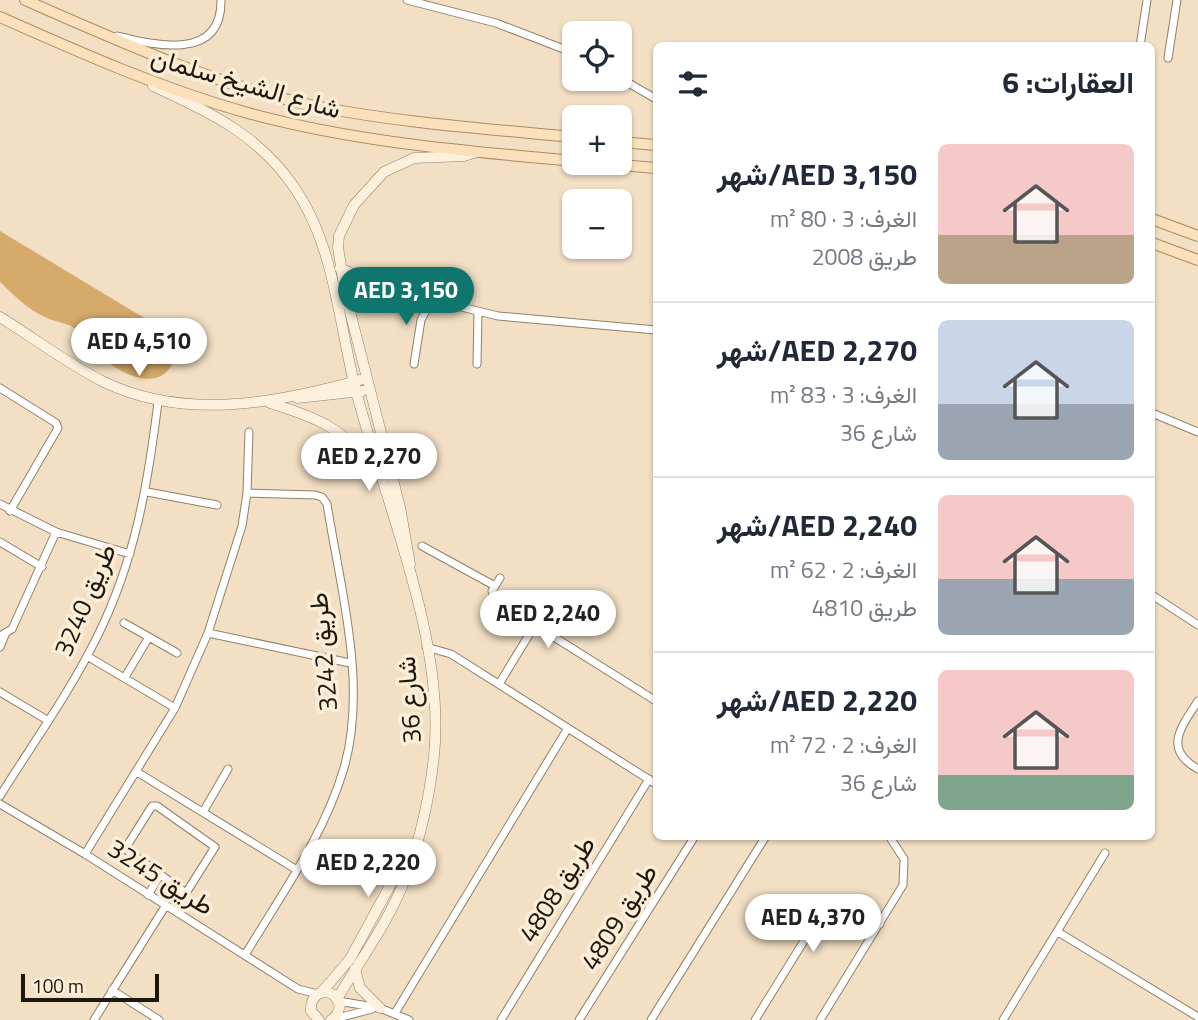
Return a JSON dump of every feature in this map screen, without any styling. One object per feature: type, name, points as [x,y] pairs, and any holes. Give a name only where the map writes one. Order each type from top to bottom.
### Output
[{"type":"main road","name":"شارع الشيخ سلمان","points":[[25,0],[98,32],[234,84],[314,105],[417,121],[562,136]]},
{"type":"main road","name":"شارع الشيخ سلمان","points":[[0,17],[121,71],[247,113],[330,132],[477,152],[562,160]]},
{"type":"main road","points":[[632,143],[653,145]]},
{"type":"main road","points":[[632,166],[653,168]]},
{"type":"main road","points":[[1155,220],[1198,236]]},
{"type":"main road","points":[[1155,244],[1198,260]]},
{"type":"street","points":[[98,32],[163,47],[181,46],[199,40],[213,28],[219,17],[221,0]]},
{"type":"street","points":[[407,0],[496,23],[562,48]]},
{"type":"street","points":[[1141,42],[1147,0]]},
{"type":"street","points":[[1168,58],[1177,0]]},
{"type":"street","name":"شارع 36","points":[[121,71],[235,127],[265,152],[291,183],[310,215],[339,293],[400,507],[412,586]]},
{"type":"street","points":[[632,85],[653,97]]},
{"type":"street","name":"شارع 36","points":[[339,293],[338,247],[347,215],[367,187],[384,172],[414,159],[464,156],[477,152]]},
{"type":"street","points":[[340,268],[380,287],[478,312],[537,321],[653,330]]},
{"type":"street","points":[[339,293],[380,287]]},
{"type":"street","points":[[343,306],[379,298],[430,301]]},
{"type":"street","points":[[414,364],[421,320],[430,301]]},
{"type":"street","name":"شارع 36","points":[[332,1019],[339,1010],[338,1000],[355,968],[396,901],[423,812],[435,733],[434,687],[426,647],[412,586],[355,387],[343,306]]},
{"type":"street","points":[[477,364],[478,312]]},
{"type":"street","points":[[0,317],[104,382],[158,402],[187,405],[266,402],[366,384]]},
{"type":"street","points":[[0,388],[56,423],[58,428],[10,511]]},
{"type":"street","name":"طريق 3240","points":[[0,796],[87,656],[111,606],[130,554],[147,492],[158,402]]},
{"type":"street","points":[[266,402],[330,424],[347,437],[380,477]]},
{"type":"street","points":[[1155,414],[1198,432]]},
{"type":"street","points":[[85,854],[175,708],[208,633],[242,526],[247,493],[249,432]]},
{"type":"street","points":[[147,492],[217,505]]},
{"type":"street","name":"طريق 3242","points":[[245,955],[297,870],[333,799],[345,765],[351,713],[350,663],[327,504],[322,497],[315,495],[247,493]]},
{"type":"street","points":[[0,505],[56,532],[130,554]]},
{"type":"street","points":[[0,647],[2,636],[12,629],[43,567],[56,532]]},
{"type":"street","points":[[0,542],[43,567]]},
{"type":"street","points":[[422,547],[495,586]]},
{"type":"street","points":[[500,578],[492,594],[495,600],[653,699]]},
{"type":"street","points":[[1155,597],[1198,625]]},
{"type":"street","points":[[124,623],[177,653]]},
{"type":"street","points":[[499,684],[535,625]]},
{"type":"street","points":[[208,633],[350,663]]},
{"type":"street","points":[[125,677],[149,637]]},
{"type":"street","points":[[426,647],[451,654],[653,782]]},
{"type":"street","points":[[87,656],[175,708]]},
{"type":"street","points":[[0,692],[47,720]]},
{"type":"street","points":[[1198,701],[1178,736],[1179,750],[1189,763],[1198,768]]},
{"type":"street","points":[[395,1013],[568,728]]},
{"type":"street","points":[[202,812],[228,769]]},
{"type":"street","points":[[137,772],[297,870]]},
{"type":"street","name":"طريق 4808","points":[[501,1020],[653,782]]},
{"type":"street","name":"طريق 3245","points":[[0,804],[85,854],[298,989],[320,993]]},
{"type":"street","points":[[152,806],[157,806],[215,847],[186,893],[160,875],[125,849],[152,806]]},
{"type":"street","name":"شارع 36","points":[[309,1013],[320,993],[350,959],[386,897],[423,812]]},
{"type":"street","name":"طريق 4809","points":[[579,1020],[692,840]]},
{"type":"street","points":[[651,1020],[764,840]]},
{"type":"street","points":[[820,1020],[903,885],[904,859],[892,840]]},
{"type":"street","points":[[1003,1020],[1105,853]]},
{"type":"street","points":[[148,895],[160,875]]},
{"type":"street","points":[[755,1020],[825,907],[835,902],[845,904],[880,924]]},
{"type":"street","points":[[94,1020],[166,905]]},
{"type":"street","points":[[1058,932],[1198,1017]]},
{"type":"street","points":[[355,968],[360,988],[380,1008]]},
{"type":"street","name":"طريق 3245","points":[[298,989],[309,1013]]},
{"type":"street","points":[[112,990],[159,1020]]},
{"type":"street","points":[[320,993],[330,993],[338,1000],[380,1008],[409,1020]]},
{"type":"street","points":[[332,1019],[380,1008]]},
{"type":"street","points":[[309,1013],[319,1020]]},
{"type":"shaded area","points":[[0,231],[164,330],[174,350],[174,359],[166,373],[148,379],[128,374],[110,364],[74,328],[40,315],[22,302],[0,282]]}]
